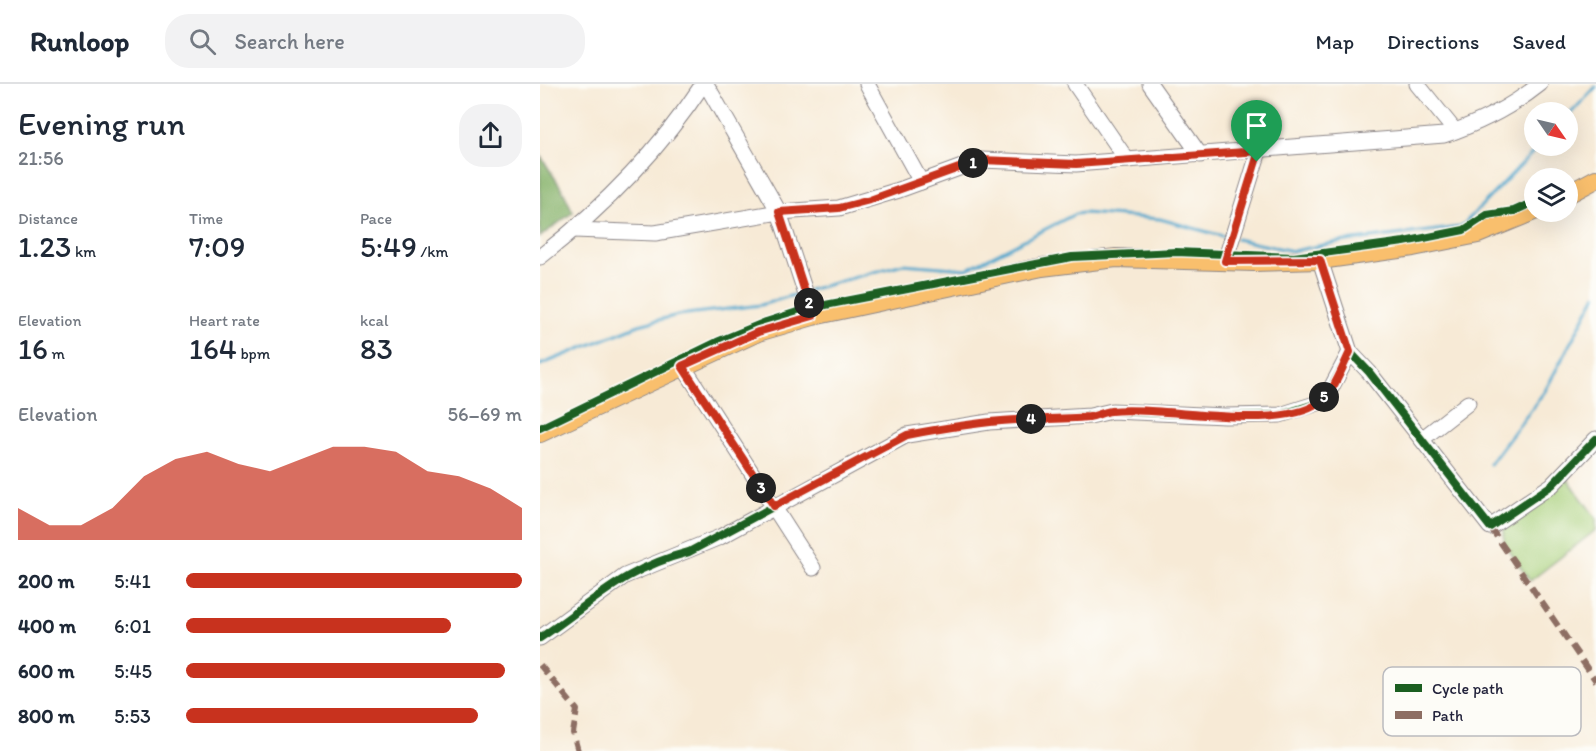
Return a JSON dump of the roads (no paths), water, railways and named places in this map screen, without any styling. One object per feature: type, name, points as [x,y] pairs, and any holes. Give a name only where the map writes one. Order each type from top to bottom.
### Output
[{"type":"main road","points":[[1578,189],[1596,179]]},
{"type":"main road","points":[[540,433],[758,332],[813,316],[1042,267],[1229,247],[1320,260],[1413,247],[1478,234],[1524,215]]},
{"type":"street","points":[[540,256],[574,230],[646,161],[705,84],[779,212],[813,316]]},
{"type":"street","points":[[867,84],[921,182]]},
{"type":"street","points":[[1075,84],[1127,160]]},
{"type":"street","points":[[1150,84],[1200,155]]},
{"type":"street","points":[[1417,84],[1455,131]]},
{"type":"street","points":[[574,230],[655,232],[779,212],[839,208],[981,160],[1076,164],[1444,135],[1486,120],[1518,102],[1540,84]]},
{"type":"street","points":[[1229,247],[1259,151]]},
{"type":"street","points":[[1320,260],[1350,352],[1370,372],[1491,527],[1552,485],[1596,439]]},
{"type":"street","points":[[540,638],[625,576],[668,557],[689,552],[907,435],[989,422],[1090,417],[1112,411],[1225,416],[1280,415],[1318,403],[1330,390],[1350,352]]},
{"type":"street","points":[[682,366],[813,568]]},
{"type":"street","points":[[1422,439],[1468,403]]},
{"type":"waterway","points":[[1578,106],[1596,87]]},
{"type":"waterway","points":[[1236,239],[1293,251],[1338,242],[1461,227],[1529,156]]},
{"type":"waterway","points":[[809,290],[903,264],[967,269],[1075,214],[1160,219],[1226,237]]},
{"type":"waterway","points":[[540,365],[639,325],[678,315],[761,305],[800,293]]},
{"type":"waterway","points":[[1490,464],[1545,391],[1596,295]]}]
